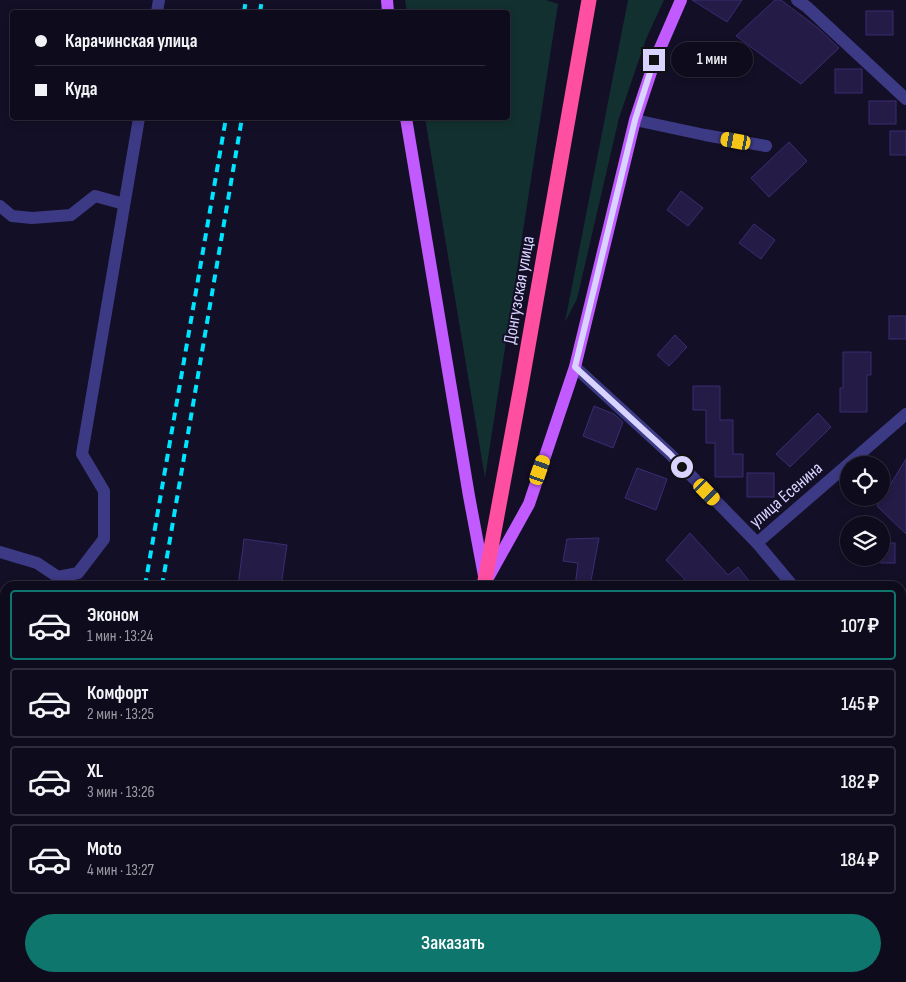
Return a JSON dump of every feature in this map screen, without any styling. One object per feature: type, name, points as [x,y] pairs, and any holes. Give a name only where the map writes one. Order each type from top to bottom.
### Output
[{"type":"highway","name":"Донгузская улица","points":[[486,581],[588,0]]},
{"type":"main road","points":[[487,581],[528,504],[575,367],[635,120],[654,60],[681,0]]},
{"type":"main road","points":[[406,120],[484,581]]},
{"type":"street","points":[[797,0],[807,7],[906,99]]},
{"type":"street","points":[[0,552],[37,563],[57,581],[78,572],[104,539],[104,491],[82,454],[139,120]]},
{"type":"street","points":[[635,120],[766,146]]},
{"type":"street","points":[[0,206],[12,216],[32,218],[72,215],[95,196],[124,204]]},
{"type":"street","points":[[575,367],[670,454],[757,544],[789,581]]},
{"type":"street","name":"улица Есенина","points":[[757,544],[906,414]]},
{"type":"green space","points":[[405,0],[546,0],[558,4],[485,478],[425,120],[510,120],[510,10],[407,10]]},
{"type":"green space","points":[[628,0],[664,0],[646,39],[619,118],[577,299],[565,322]]},
{"type":"building","points":[[692,0],[742,0],[727,22]]},
{"type":"building","points":[[775,0],[781,0],[818,28],[839,48],[801,84],[736,36]]},
{"type":"building","points":[[866,11],[893,11],[893,35],[866,35]]},
{"type":"building","points":[[835,69],[862,69],[862,93],[835,93]]},
{"type":"building","points":[[869,101],[896,101],[896,124],[869,124]]},
{"type":"building","points":[[890,131],[906,131],[906,155],[890,155]]},
{"type":"building","points":[[789,142],[807,161],[769,197],[751,178]]},
{"type":"building","points":[[681,191],[703,208],[688,226],[667,210]]},
{"type":"building","points":[[754,224],[775,240],[761,259],[739,243]]},
{"type":"building","points":[[889,316],[906,316],[906,339],[889,339]]},
{"type":"building","points":[[675,335],[687,347],[669,366],[657,355]]},
{"type":"building","points":[[843,352],[871,352],[871,375],[867,375],[867,412],[840,412],[840,388],[843,388]]},
{"type":"building","points":[[693,386],[720,386],[720,420],[733,420],[733,454],[743,454],[743,477],[715,477],[715,443],[706,443],[706,410],[693,410]]},
{"type":"building","points":[[594,406],[614,414],[623,422],[613,448],[583,436]]},
{"type":"building","points":[[818,413],[831,427],[790,467],[776,454]]},
{"type":"building","points":[[906,459],[906,534],[890,519],[890,516],[887,516],[877,506],[890,506],[890,485]]},
{"type":"building","points":[[637,468],[667,479],[656,510],[625,498]]},
{"type":"building","points":[[747,473],[774,473],[774,497],[747,497]]},
{"type":"building","points":[[690,533],[728,575],[738,567],[749,581],[686,581],[666,560]]},
{"type":"building","points":[[599,538],[591,581],[576,581],[578,563],[563,561],[567,539]]},
{"type":"building","points":[[244,539],[287,545],[282,581],[239,581]]},
{"type":"building","points":[[890,543],[895,543],[895,563],[890,563]]},
{"type":"railway","points":[[244,10],[246,0]]},
{"type":"railway","points":[[260,10],[262,0]]},
{"type":"railway","points":[[146,581],[226,120]]},
{"type":"railway","points":[[163,581],[242,120]]},
{"type":"route","points":[[654,60],[635,120],[575,367],[682,467]]}]
